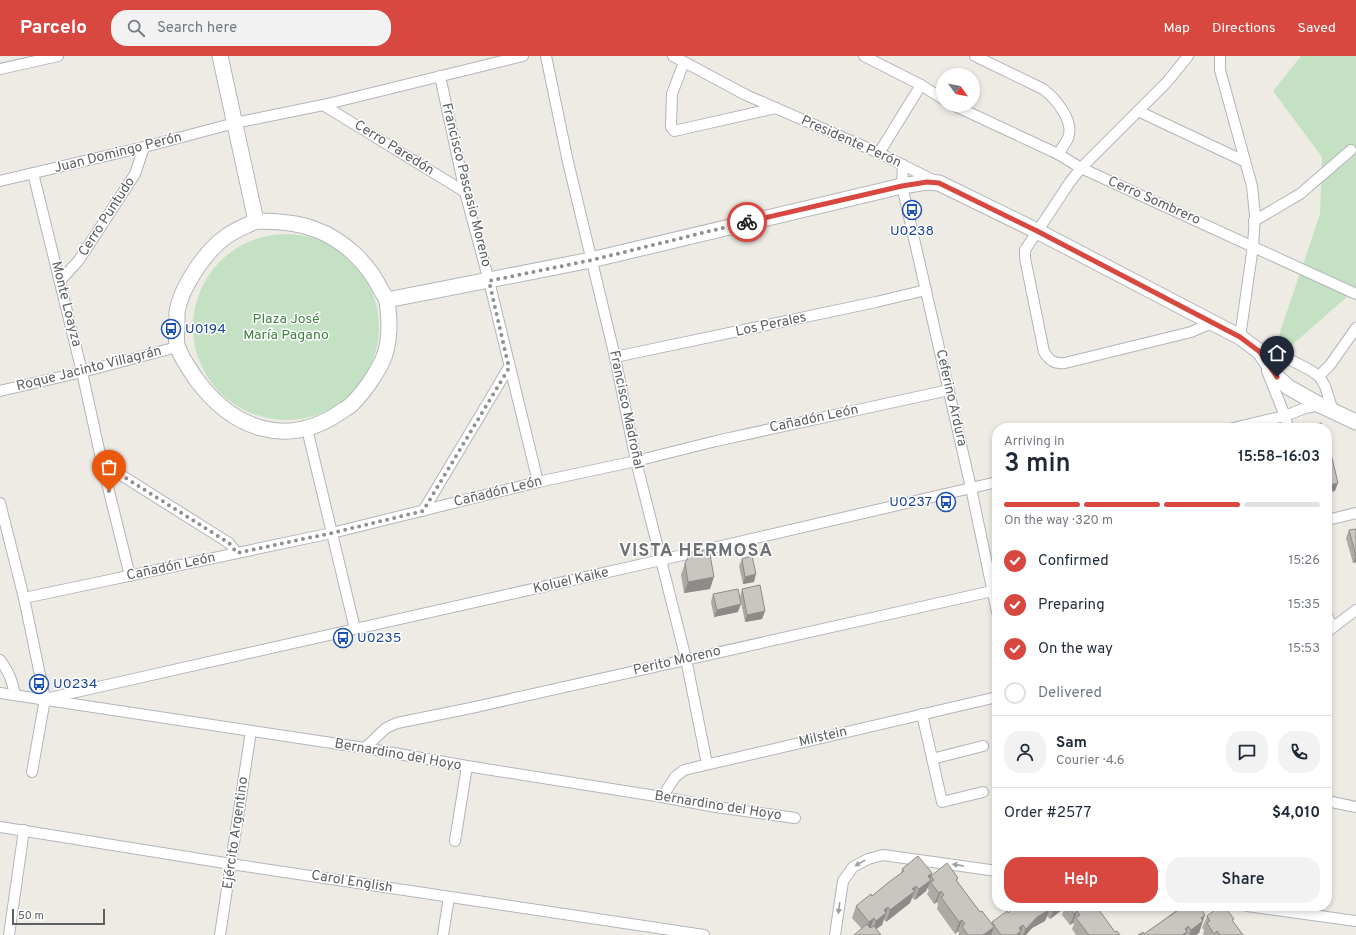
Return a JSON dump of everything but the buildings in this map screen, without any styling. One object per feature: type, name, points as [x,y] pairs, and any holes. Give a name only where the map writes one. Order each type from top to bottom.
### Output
[{"type":"street","points":[[0,69],[58,56]]},
{"type":"street","points":[[220,56],[256,220]]},
{"type":"street","name":"Juan Domingo Perón","points":[[0,181],[523,56]]},
{"type":"street","name":"Francisco Madroñal","points":[[546,56],[568,162],[615,357],[636,461],[686,659],[707,764]]},
{"type":"street","name":"Presidente Perón","points":[[673,56],[746,95],[879,153],[1037,231],[1214,322],[1240,337],[1260,352],[1277,377],[1288,387],[1326,408],[1356,422]]},
{"type":"street","points":[[864,56],[921,85],[936,95]]},
{"type":"street","points":[[975,56],[987,58],[1043,89],[1052,96],[1070,125],[1069,137],[1058,154]]},
{"type":"street","points":[[1188,56],[1166,82],[1081,168],[1025,250],[1025,258],[1044,352],[1049,360],[1056,364],[1191,332],[1214,322]]},
{"type":"street","points":[[1220,56],[1220,70],[1252,186],[1254,221],[1240,337]]},
{"type":"street","points":[[684,62],[672,94],[670,127],[674,131],[776,108]]},
{"type":"street","name":"Francisco Pascasio Moreno","points":[[440,76],[465,192],[489,281],[538,482]]},
{"type":"street","points":[[879,153],[921,85]]},
{"type":"street","name":"Cerro Paredón","points":[[323,104],[465,192]]},
{"type":"street","points":[[1138,111],[1244,161]]},
{"type":"street","name":"Cerro Sombrero","points":[[968,112],[1058,154],[1081,168],[1356,294]]},
{"type":"street","name":"Cerro Puntudo","points":[[60,281],[79,260],[135,174],[144,147]]},
{"type":"street","points":[[1254,221],[1300,194],[1351,150]]},
{"type":"street","name":"Ceferino Ardura","points":[[903,165],[902,186],[992,582]]},
{"type":"street","name":"Monte Loayza","points":[[33,174],[130,576]]},
{"type":"street","points":[[387,300],[592,260],[902,186],[927,182],[939,183]]},
{"type":"street","name":"Roque Jacinto Villagrán","points":[[256,220],[286,222],[315,229],[337,241],[358,256],[374,276],[387,300],[389,332],[384,357],[370,382],[352,404],[328,420],[307,429],[277,431],[262,430],[227,412],[207,394],[192,373],[177,347],[177,311],[187,282],[206,255],[227,236],[256,220]]},
{"type":"street","name":"Los Perales","points":[[615,357],[876,302],[926,290]]},
{"type":"street","points":[[1319,376],[1330,364],[1356,328]]},
{"type":"street","name":"Roque Jacinto Villagrán","points":[[0,391],[82,372],[177,347]]},
{"type":"street","points":[[1255,423],[1285,416],[1305,408],[1326,408],[1325,386],[1319,376],[1285,358],[1260,352]]},
{"type":"street","points":[[1260,352],[1287,423]]},
{"type":"street","points":[[423,511],[509,368]]},
{"type":"street","name":"Cañadón León","points":[[24,598],[332,533],[538,482],[949,390]]},
{"type":"street","points":[[307,429],[355,629]]},
{"type":"street","points":[[102,463],[229,543],[237,553]]},
{"type":"street","name":"Koluel Kaike","points":[[45,699],[661,560],[992,483]]},
{"type":"street","points":[[0,503],[24,598],[45,699],[32,772]]},
{"type":"street","points":[[1332,519],[1356,513]]},
{"type":"street","name":"Perito Moreno","points":[[365,748],[386,728],[397,723],[471,708],[992,591]]},
{"type":"street","points":[[1332,628],[1356,610]]},
{"type":"street","points":[[0,660],[8,672],[15,695]]},
{"type":"street","name":"Bernardino del Hoyo","points":[[0,693],[365,748],[716,807],[795,818]]},
{"type":"street","name":"Milstein","points":[[662,797],[675,777],[684,770],[992,699]]},
{"type":"street","points":[[922,714],[942,802],[982,792]]},
{"type":"street","name":"Ejército Argentino","points":[[220,935],[250,731]]},
{"type":"street","points":[[932,759],[983,746]]},
{"type":"street","points":[[455,841],[467,766]]},
{"type":"street","points":[[1332,802],[1356,808]]},
{"type":"street","name":"Carol English","points":[[0,827],[231,864],[704,935]]},
{"type":"street","points":[[9,935],[24,830]]},
{"type":"street","points":[[835,935],[843,881],[853,867],[868,859],[883,855],[992,870]]},
{"type":"street","points":[[443,935],[449,896]]},
{"type":"street","points":[[1283,911],[1356,921]]},
{"type":"green space","points":[[1301,56],[1356,56],[1356,289],[1269,365],[1320,214],[1322,157],[1273,91]]},
{"type":"green space","name":"Plaza José María Pagano","points":[[286,234],[313,238],[330,245],[345,255],[358,268],[368,283],[375,300],[379,327],[375,354],[368,371],[358,386],[345,399],[330,409],[313,416],[286,420],[259,416],[242,409],[227,399],[214,386],[204,371],[197,354],[193,327],[197,300],[204,283],[214,268],[227,255],[242,245],[259,238]]},
{"type":"way so far","points":[[109,491],[102,463],[229,543],[237,553],[332,533],[423,511],[509,368],[489,281],[592,260],[747,222]]},
{"type":"place","name":"U0238","points":[[912,210]]},
{"type":"place","name":"U0194","points":[[171,329]]},
{"type":"place","name":"U0237","points":[[946,502]]},
{"type":"place","name":"U0235","points":[[343,638]]},
{"type":"place","name":"U0234","points":[[39,684]]},
{"type":"district","name":"VISTA HERMOSA","points":[[696,551]]},
{"type":"route","points":[[747,222],[902,186],[927,182],[939,183],[1037,231],[1214,322],[1245,340],[1260,352],[1277,377]]}]
